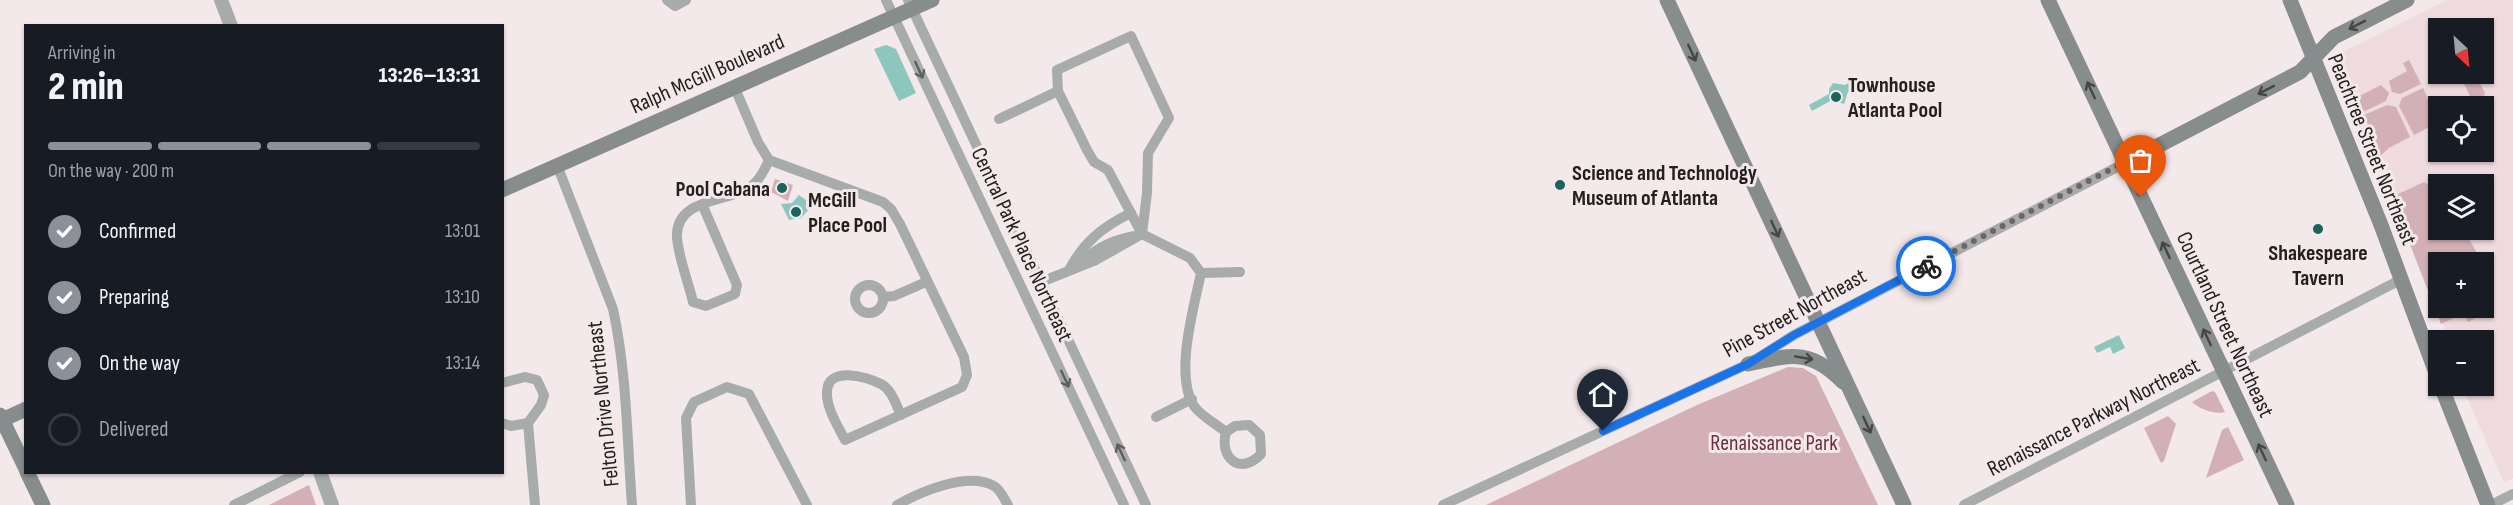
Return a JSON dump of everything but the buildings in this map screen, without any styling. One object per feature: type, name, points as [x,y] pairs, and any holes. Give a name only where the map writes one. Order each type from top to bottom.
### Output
[{"type":"main road","name":"Ralph McGill Boulevard","points":[[504,189],[894,17],[910,4],[932,0]]},
{"type":"main road","points":[[1667,0],[1904,505]]},
{"type":"main road","name":"Courtland Street Northeast","points":[[2048,0],[2287,505]]},
{"type":"main road","name":"Peachtree Street Northeast","points":[[2290,0],[2428,352]]},
{"type":"main road","name":"Pine Street Northeast","points":[[2125,162],[2300,72],[2334,37],[2407,0]]},
{"type":"main road","points":[[1748,364],[1791,356],[1806,357],[1824,364],[1850,389]]},
{"type":"main road","name":"Peachtree Street Northeast","points":[[2445,396],[2489,505]]},
{"type":"main road","points":[[24,410],[1,419],[24,467]]},
{"type":"main road","points":[[28,474],[43,505]]},
{"type":"street","points":[[221,0],[230,24]]},
{"type":"street","points":[[667,0],[675,6],[686,0]]},
{"type":"street","name":"Central Park Place Northeast","points":[[886,0],[1124,505]]},
{"type":"street","name":"Central Park Place Northeast","points":[[910,4],[1146,505]]},
{"type":"street","points":[[1142,234],[1147,193],[1148,153],[1169,118],[1131,36],[1057,70],[1058,91],[1094,162],[1108,170],[1142,234],[1190,258],[1202,273]]},
{"type":"street","points":[[734,86],[758,142],[769,160],[883,202],[891,209],[900,224],[964,357],[967,375],[962,387],[901,415],[845,440],[826,394],[832,379],[847,374],[881,384],[888,390],[901,415]]},
{"type":"street","points":[[999,118],[1058,91]]},
{"type":"street","points":[[702,204],[737,285],[735,294],[706,306],[693,302],[677,239],[678,227],[683,215],[702,204],[743,191],[759,180],[769,160]]},
{"type":"street","name":"Pine Street Northeast","points":[[1443,505],[1748,364],[1819,322],[2125,162]]},
{"type":"street","name":"Felton Drive Northeast","points":[[557,165],[613,309],[618,334],[627,422],[632,505]]},
{"type":"street","points":[[1075,268],[1077,254],[1102,229],[1131,213]]},
{"type":"street","points":[[1102,229],[1111,248]]},
{"type":"street","points":[[1041,282],[1075,268],[1142,234]]},
{"type":"street","points":[[1202,273],[1240,272]]},
{"type":"street","points":[[1202,273],[1189,330],[1186,379],[1194,406],[1226,432]]},
{"type":"street","name":"Renaissance Parkway Northeast","points":[[1964,505],[2400,280]]},
{"type":"street","points":[[883,297],[902,293],[926,282]]},
{"type":"street","points":[[504,382],[525,377],[537,380],[543,389],[541,405],[528,423],[535,505]]},
{"type":"street","points":[[691,505],[686,418],[694,402],[727,387],[749,394],[807,505]]},
{"type":"street","points":[[1156,417],[1192,399]]},
{"type":"street","points":[[504,424],[512,426],[528,423]]},
{"type":"street","points":[[234,505],[296,474]]},
{"type":"street","points":[[321,474],[332,505]]},
{"type":"street","points":[[897,505],[930,489],[977,482],[994,486],[1008,505]]},
{"type":"street","points":[[2489,505],[2513,494]]},
{"type":"shaded area","points":[[2447,0],[2513,0],[2513,478],[2504,483],[2466,396],[2494,396],[2494,330],[2446,330],[2441,318],[2494,318],[2494,252],[2428,252],[2428,285],[2356,100],[2352,101],[2335,61],[2337,55]]},
{"type":"green space","points":[[2409,60],[2421,84],[2400,94],[2392,92],[2389,81],[2407,71],[2403,63]]},
{"type":"green space","points":[[2464,84],[2480,84],[2485,93],[2484,96],[2470,96]]},
{"type":"green space","points":[[2381,85],[2389,93],[2386,101],[2363,112],[2357,97]]},
{"type":"green space","points":[[2423,88],[2428,99],[2428,128],[2414,135],[2399,106],[2402,98]]},
{"type":"green space","points":[[2387,105],[2396,107],[2410,137],[2389,148],[2380,156],[2364,115]]},
{"type":"green space","name":"Pool Cabana","points":[[775,179],[793,185],[788,201],[771,192]]},
{"type":"green space","points":[[2424,182],[2428,184],[2428,240],[2470,240],[2476,252],[2428,252],[2428,291],[2395,206],[2396,195]]},
{"type":"green space","points":[[2439,318],[2454,318],[2441,324]]},
{"type":"green space","name":"Renaissance Park","points":[[1788,367],[1803,368],[1816,376],[1878,505],[1486,505],[1697,405]]},
{"type":"green space","points":[[2212,391],[2215,392],[2225,412],[2208,411],[2192,402]]},
{"type":"green space","points":[[2168,416],[2176,424],[2164,461],[2161,463],[2144,428]]},
{"type":"green space","points":[[2228,427],[2244,460],[2206,478],[2222,430]]},
{"type":"green space","points":[[309,485],[316,505],[269,505]]},
{"type":"water","points":[[886,45],[896,49],[916,93],[899,101],[874,49]]},
{"type":"water","name":"Townhouse Atlanta Pool","points":[[1850,82],[1853,89],[1848,92],[1844,104],[1832,100],[1812,111],[1809,105],[1829,94],[1833,83],[1845,85]]},
{"type":"water","name":"McGill Place Pool","points":[[799,195],[813,205],[801,218],[789,220],[781,204],[792,203]]},
{"type":"water","points":[[2119,335],[2125,348],[2113,354],[2110,347],[2097,353],[2094,347]]},
{"type":"way so far","points":[[1926,266],[2125,162],[2141,197]]},
{"type":"place","name":"Townhouse Atlanta Pool","points":[[1836,97]]},
{"type":"place","name":"Science and Technology Museum of Atlanta","points":[[1560,185]]},
{"type":"place","name":"Pool Cabana","points":[[782,188]]},
{"type":"place","name":"McGill Place Pool","points":[[796,212]]},
{"type":"place","name":"Shakespeare Tavern","points":[[2318,229]]},
{"type":"route","points":[[1603,431],[1748,364],[1794,335],[1926,266]]}]
